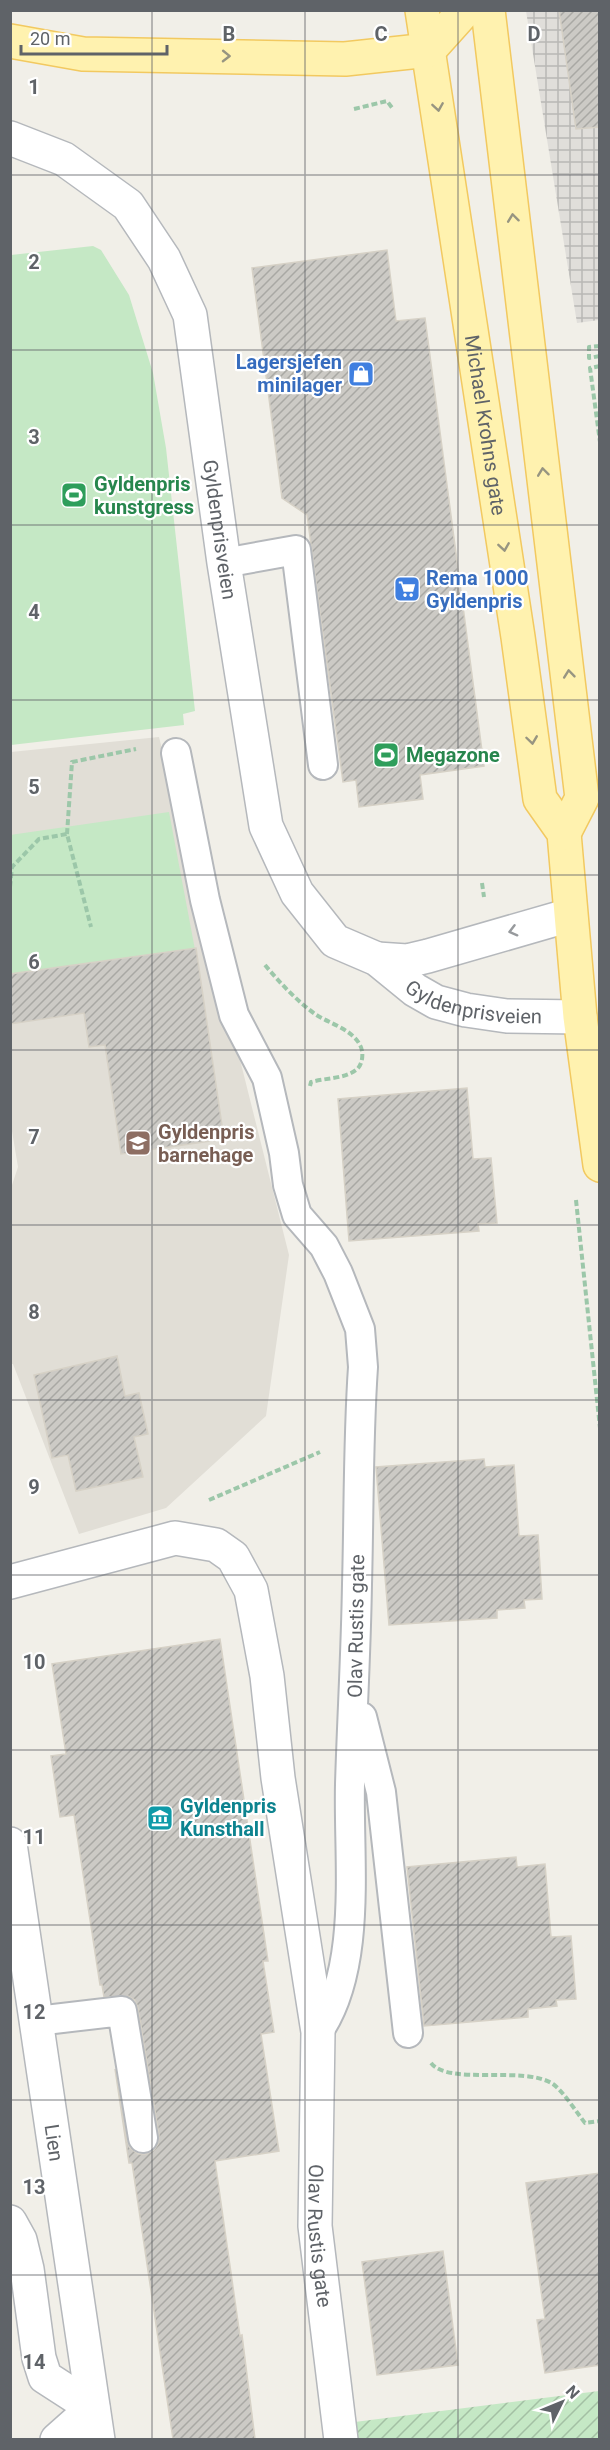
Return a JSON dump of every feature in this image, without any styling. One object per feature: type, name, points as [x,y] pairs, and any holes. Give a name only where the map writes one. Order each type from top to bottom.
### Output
[{"type":"main road","name":"Michael Krohns gate","points":[[422,10],[518,637],[540,799],[564,832]]},
{"type":"main road","points":[[10,41],[83,54],[345,59],[429,50],[465,10]]},
{"type":"main road","points":[[488,10],[582,798],[564,832],[580,1017],[600,1165]]},
{"type":"street","name":"Gyldenprisveien","points":[[10,138],[64,159],[128,205],[164,259],[190,315],[224,563],[266,826],[297,893],[335,941],[377,959],[415,990],[436,1002],[466,1010],[507,1016],[580,1017]]},
{"type":"street","name":"Gyldenprisveien","points":[[377,959],[407,960],[428,956],[570,915]]},
{"type":"street","name":"Olav Rustis gate","points":[[10,1582],[175,1538],[216,1545],[233,1557],[251,1590],[267,1676],[278,1778],[318,2032],[315,2226],[341,2439]]},
{"type":"street","name":"Lien","points":[[10,1844],[95,2424]]},
{"type":"street","points":[[10,2222],[20,2240],[27,2269],[39,2358],[45,2377],[95,2424],[57,2439]]},
{"type":"lane","points":[[224,563],[296,550],[323,765]]},
{"type":"lane","name":"Olav Rustis gate","points":[[176,753],[205,900],[234,1015],[267,1078],[284,1153],[288,1185],[297,1215],[324,1246],[338,1273],[360,1329],[363,1367],[355,1689],[350,1785],[351,1878],[347,1943],[339,1985],[330,2015],[318,2032]]},
{"type":"lane","points":[[355,1689],[381,1792],[408,2033]]},
{"type":"lane","points":[[37,2021],[122,2011],[143,2138]]},
{"type":"path","points":[[354,109],[387,101]]},
{"type":"path","points":[[600,346],[589,347],[589,358],[600,356]]},
{"type":"path","points":[[600,366],[590,368],[600,442]]},
{"type":"path","points":[[91,927],[67,834],[72,762],[141,748]]},
{"type":"path","points":[[10,887],[12,867],[39,839],[67,834]]},
{"type":"path","points":[[262,962],[297,999],[315,1014],[348,1033],[361,1046],[362,1061],[358,1069],[346,1075],[311,1082],[309,1089]]},
{"type":"path","points":[[10,1160],[10,1188]]},
{"type":"path","points":[[213,1498],[315,1454]]},
{"type":"path","points":[[435,2068],[455,2074],[524,2076],[539,2079],[554,2084],[585,2123],[600,2121]]},
{"type":"shaded area","points":[[526,11],[599,11],[599,320],[577,323]]},
{"type":"shaded area","name":"Gyldenpris barnehage","points":[[159,737],[289,1255],[266,1416],[166,1508],[79,1534],[13,1364],[11,1364],[10,1191],[18,1167],[10,1119],[11,752]]},
{"type":"green space","name":"Gyldenpris kunstgress","points":[[93,246],[101,250],[129,295],[153,373],[166,448],[195,711],[183,714],[184,725],[11,745],[11,255]]},
{"type":"green space","points":[[169,812],[196,955],[11,981],[10,835]]},
{"type":"green space","points":[[599,2391],[599,2439],[341,2439],[339,2424]]},
{"type":"building","points":[[559,10],[600,10],[600,127],[576,129]]},
{"type":"building","points":[[387,250],[396,321],[425,318],[484,766],[420,775],[423,799],[359,807],[356,780],[343,782],[307,515],[282,498],[252,268]]},
{"type":"building","points":[[196,948],[224,1139],[121,1154],[105,1045],[89,1047],[84,1013],[10,1024],[10,974]]},
{"type":"building","points":[[467,1088],[473,1159],[491,1158],[497,1223],[478,1224],[479,1231],[349,1241],[338,1099]]},
{"type":"building","points":[[117,1356],[125,1396],[139,1393],[148,1434],[134,1437],[143,1477],[76,1491],[68,1455],[52,1458],[34,1375]]},
{"type":"building","points":[[484,1459],[485,1467],[514,1465],[519,1536],[538,1535],[542,1599],[524,1600],[525,1608],[497,1610],[497,1618],[389,1625],[376,1467]]},
{"type":"building","points":[[220,1639],[268,1961],[263,1961],[274,2032],[261,2034],[279,2151],[215,2161],[240,2336],[242,2335],[255,2439],[173,2439],[132,2163],[129,2163],[115,2069],[130,2148],[138,2154],[146,2154],[154,2150],[158,2144],[159,2135],[138,2008],[135,2000],[128,1996],[104,1997],[102,1985],[100,1985],[74,1815],[60,1817],[51,1756],[66,1754],[52,1664]]},
{"type":"building","points":[[516,1857],[517,1867],[545,1864],[551,1937],[571,1936],[576,1999],[556,2000],[557,2006],[528,2009],[528,2017],[424,2026],[407,1867]]},
{"type":"building","points":[[600,2173],[600,2365],[545,2373],[537,2320],[545,2319],[526,2183]]},
{"type":"building","points":[[443,2251],[458,2365],[377,2375],[362,2262]]},
{"type":"place","name":"Lagersjefen minilager","points":[[361,374]]},
{"type":"place","name":"Gyldenpris kunstgress","points":[[74,495]]},
{"type":"place","name":"Rema 1000 Gyldenpris","points":[[407,589]]},
{"type":"place","name":"Megazone","points":[[386,755]]},
{"type":"place","name":"Gyldenpris barnehage","points":[[138,1143]]},
{"type":"place","name":"Gyldenpris Kunsthall","points":[[160,1818]]}]
